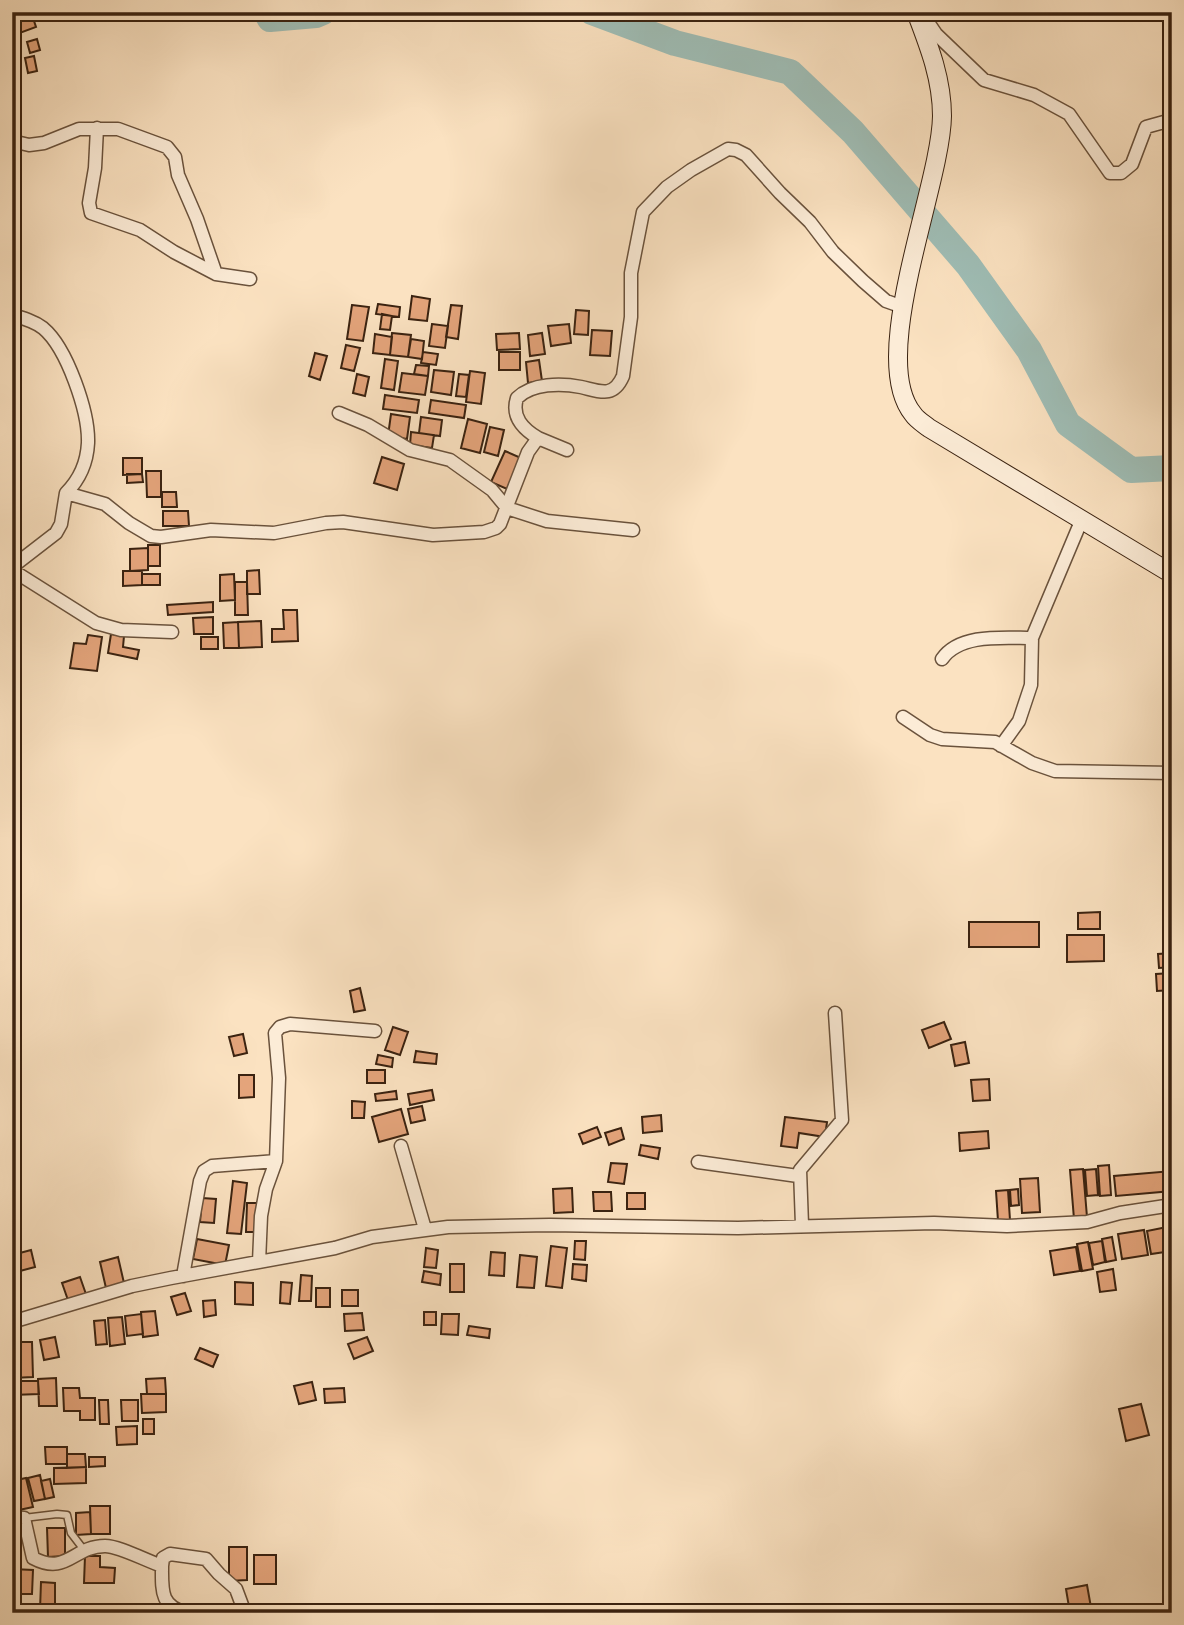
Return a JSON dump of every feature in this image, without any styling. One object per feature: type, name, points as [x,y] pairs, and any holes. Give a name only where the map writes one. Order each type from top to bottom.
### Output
[{"type":"main road","points":[[918,12],[935,59],[942,114],[937,161],[914,244],[899,336],[899,378],[906,402],[913,415],[949,440],[1172,574]]},
{"type":"street","points":[[918,12],[936,34],[984,80],[1034,95],[1069,114],[1110,173],[1121,173],[1132,164],[1146,127],[1164,122],[1172,124]]},
{"type":"street","points":[[97,128],[96,168],[89,203],[91,213],[141,230],[174,252],[216,274],[250,279]]},
{"type":"street","points":[[12,141],[29,145],[44,143],[79,129],[118,128],[160,143],[172,151],[178,175],[216,274]]},
{"type":"street","points":[[567,450],[524,430],[518,420],[515,405],[517,398],[535,388],[552,385],[603,392],[614,389],[620,383],[631,317],[631,273],[643,212],[667,187],[729,149],[746,155],[779,193],[810,222],[833,252],[863,281],[886,301],[903,307]]},
{"type":"street","points":[[12,315],[37,323],[52,337],[67,364],[81,402],[88,433],[85,460],[81,472],[66,493],[61,524],[56,533],[12,568],[96,623],[121,630],[172,632]]},
{"type":"street","points":[[339,412],[368,425],[410,450],[450,460],[492,490],[507,508],[547,521],[633,530]]},
{"type":"street","points":[[66,493],[105,503],[129,523],[151,536],[161,537],[211,530],[274,533],[343,522],[433,535],[484,532],[496,528],[507,508],[528,453],[538,438]]},
{"type":"street","points":[[1001,746],[1019,721],[1031,685],[1032,638],[1082,519]]},
{"type":"street","points":[[942,659],[954,648],[981,640],[1032,638]]},
{"type":"street","points":[[903,717],[930,735],[942,739],[987,741],[1055,771],[1172,773]]},
{"type":"street","points":[[802,1225],[798,1176],[803,1164],[842,1119],[835,1013]]},
{"type":"street","points":[[259,1262],[261,1216],[266,1189],[276,1161],[279,1078],[275,1033],[280,1027],[290,1024],[375,1031]]},
{"type":"street","points":[[401,1146],[425,1229]]},
{"type":"street","points":[[183,1276],[204,1171],[212,1166],[276,1161]]},
{"type":"street","points":[[698,1162],[798,1176]]},
{"type":"street","points":[[12,1322],[132,1286],[335,1248],[372,1237],[425,1229],[550,1225],[738,1228],[933,1223],[1007,1226],[1087,1222],[1120,1213],[1172,1205]]},
{"type":"street","points":[[18,1518],[30,1541],[33,1558],[42,1563],[63,1564],[84,1550],[105,1546],[162,1566]]},
{"type":"street","points":[[187,1613],[172,1609],[167,1604],[162,1566],[163,1558],[170,1554],[206,1559],[236,1589],[245,1613]]},
{"type":"lane","points":[[18,1518],[67,1515],[71,1533],[84,1550]]},
{"type":"building","points":[[31,12],[36,27],[17,34],[12,17]]},
{"type":"building","points":[[37,39],[40,50],[30,53],[27,42]]},
{"type":"building","points":[[34,56],[37,71],[28,73],[25,58]]},
{"type":"building","points":[[412,296],[430,299],[427,321],[409,319]]},
{"type":"building","points":[[378,304],[400,307],[399,317],[376,314]]},
{"type":"building","points":[[352,305],[369,307],[363,341],[347,339]]},
{"type":"building","points":[[451,305],[462,306],[458,339],[446,337]]},
{"type":"building","points":[[576,310],[589,311],[588,335],[574,334]]},
{"type":"building","points":[[382,314],[392,316],[390,330],[380,329]]},
{"type":"building","points":[[432,324],[448,326],[445,348],[429,346]]},
{"type":"building","points":[[569,324],[571,343],[551,346],[548,326]]},
{"type":"building","points":[[592,330],[612,331],[610,356],[590,355]]},
{"type":"building","points":[[392,333],[411,335],[408,357],[390,355]]},
{"type":"building","points":[[519,333],[520,349],[497,350],[496,334]]},
{"type":"building","points":[[542,333],[545,354],[530,356],[528,335]]},
{"type":"building","points":[[375,334],[392,337],[390,355],[373,353]]},
{"type":"building","points":[[411,339],[424,341],[422,359],[408,357]]},
{"type":"building","points":[[346,345],[360,348],[354,371],[341,368]]},
{"type":"building","points":[[423,352],[438,354],[436,365],[421,363]]},
{"type":"building","points":[[499,352],[520,352],[520,370],[499,370]]},
{"type":"building","points":[[315,353],[327,356],[320,380],[309,376]]},
{"type":"building","points":[[385,359],[398,361],[394,390],[381,388]]},
{"type":"building","points":[[539,360],[542,381],[528,383],[526,362]]},
{"type":"building","points":[[416,365],[429,366],[428,376],[414,374]]},
{"type":"building","points":[[434,370],[454,372],[451,395],[431,392]]},
{"type":"building","points":[[470,371],[485,373],[481,404],[466,402]]},
{"type":"building","points":[[402,373],[428,376],[425,395],[399,392]]},
{"type":"building","points":[[357,374],[369,377],[365,396],[353,393]]},
{"type":"building","points":[[459,374],[469,375],[466,397],[456,396]]},
{"type":"building","points":[[385,395],[419,400],[417,413],[383,409]]},
{"type":"building","points":[[431,400],[466,405],[464,418],[429,413]]},
{"type":"building","points":[[391,414],[410,417],[407,439],[388,436]]},
{"type":"building","points":[[421,417],[442,420],[440,436],[419,433]]},
{"type":"building","points":[[468,419],[487,424],[480,453],[461,448]]},
{"type":"building","points":[[490,427],[504,430],[498,456],[484,452]]},
{"type":"building","points":[[411,432],[434,435],[432,448],[410,445]]},
{"type":"building","points":[[505,451],[521,458],[507,489],[491,482]]},
{"type":"building","points":[[382,457],[404,464],[397,490],[374,483]]},
{"type":"building","points":[[123,458],[142,458],[142,474],[123,475]]},
{"type":"building","points":[[146,471],[161,471],[161,497],[147,497]]},
{"type":"building","points":[[127,474],[142,474],[143,482],[127,483]]},
{"type":"building","points":[[162,492],[176,492],[177,507],[162,507]]},
{"type":"building","points":[[163,511],[188,511],[189,526],[163,526]]},
{"type":"building","points":[[148,545],[160,545],[160,566],[148,566]]},
{"type":"building","points":[[148,548],[148,570],[130,571],[130,549]]},
{"type":"building","points":[[259,570],[260,594],[247,594],[247,571]]},
{"type":"building","points":[[123,571],[142,571],[142,585],[123,586]]},
{"type":"building","points":[[142,574],[160,574],[160,585],[142,585]]},
{"type":"building","points":[[234,574],[235,600],[220,601],[220,575]]},
{"type":"building","points":[[235,582],[247,582],[248,615],[235,615]]},
{"type":"building","points":[[213,602],[213,612],[168,615],[167,605]]},
{"type":"building","points":[[283,610],[297,610],[298,641],[272,642],[272,629],[284,629]]},
{"type":"building","points":[[213,617],[213,634],[194,634],[193,618]]},
{"type":"building","points":[[261,621],[262,647],[239,648],[238,622]]},
{"type":"building","points":[[238,622],[239,648],[224,648],[223,623]]},
{"type":"building","points":[[111,634],[124,636],[123,647],[139,650],[137,659],[108,653]]},
{"type":"building","points":[[88,635],[102,637],[97,671],[70,668],[74,643],[86,644]]},
{"type":"building","points":[[201,637],[218,637],[218,649],[201,649]]},
{"type":"building","points":[[1100,912],[1100,929],[1078,929],[1078,913]]},
{"type":"building","points":[[969,922],[1039,922],[1039,947],[969,947]]},
{"type":"building","points":[[1067,935],[1104,935],[1104,961],[1067,962]]},
{"type":"building","points":[[1172,953],[1172,967],[1159,968],[1158,954]]},
{"type":"building","points":[[1172,973],[1172,990],[1157,991],[1156,974]]},
{"type":"building","points":[[360,988],[365,1010],[354,1012],[350,991]]},
{"type":"building","points":[[944,1022],[951,1039],[929,1048],[922,1030]]},
{"type":"building","points":[[393,1027],[408,1032],[400,1055],[385,1050]]},
{"type":"building","points":[[243,1034],[247,1053],[234,1056],[229,1037]]},
{"type":"building","points":[[965,1042],[969,1063],[955,1066],[951,1045]]},
{"type":"building","points":[[416,1051],[437,1054],[436,1064],[414,1062]]},
{"type":"building","points":[[378,1055],[393,1058],[392,1067],[376,1064]]},
{"type":"building","points":[[367,1070],[385,1070],[385,1083],[367,1083]]},
{"type":"building","points":[[239,1075],[254,1075],[254,1097],[239,1098]]},
{"type":"building","points":[[989,1079],[990,1100],[973,1101],[971,1080]]},
{"type":"building","points":[[432,1090],[434,1100],[410,1105],[408,1094]]},
{"type":"building","points":[[396,1091],[397,1099],[376,1101],[375,1094]]},
{"type":"building","points":[[352,1101],[365,1102],[364,1118],[352,1118]]},
{"type":"building","points":[[422,1106],[425,1120],[411,1123],[408,1109]]},
{"type":"building","points":[[401,1109],[408,1134],[379,1142],[372,1117]]},
{"type":"building","points":[[661,1115],[662,1131],[643,1133],[642,1117]]},
{"type":"building","points":[[785,1117],[827,1122],[825,1137],[799,1133],[797,1148],[781,1146]]},
{"type":"building","points":[[597,1127],[601,1137],[583,1144],[579,1134]]},
{"type":"building","points":[[621,1128],[624,1139],[609,1145],[605,1133]]},
{"type":"building","points":[[988,1131],[989,1148],[960,1151],[959,1133]]},
{"type":"building","points":[[641,1145],[660,1148],[658,1159],[639,1155]]},
{"type":"building","points":[[611,1163],[627,1164],[624,1184],[608,1182]]},
{"type":"building","points":[[1109,1165],[1111,1195],[1100,1196],[1098,1166]]},
{"type":"building","points":[[1083,1169],[1087,1217],[1074,1219],[1070,1170]]},
{"type":"building","points":[[1096,1169],[1098,1195],[1087,1196],[1085,1170]]},
{"type":"building","points":[[1172,1171],[1172,1191],[1116,1196],[1114,1176]]},
{"type":"building","points":[[1038,1178],[1040,1212],[1022,1213],[1020,1179]]},
{"type":"building","points":[[233,1181],[247,1183],[241,1234],[227,1233]]},
{"type":"building","points":[[572,1188],[573,1212],[554,1213],[553,1189]]},
{"type":"building","points":[[1018,1189],[1019,1205],[1011,1206],[1010,1190]]},
{"type":"building","points":[[1008,1190],[1010,1220],[998,1221],[996,1191]]},
{"type":"building","points":[[593,1192],[611,1192],[612,1211],[594,1211]]},
{"type":"building","points":[[627,1193],[645,1193],[645,1209],[627,1209]]},
{"type":"building","points":[[202,1198],[216,1199],[214,1223],[200,1222]]},
{"type":"building","points":[[247,1203],[258,1203],[257,1232],[246,1232]]},
{"type":"building","points":[[1172,1226],[1172,1251],[1151,1254],[1147,1231]]},
{"type":"building","points":[[1144,1230],[1148,1255],[1122,1259],[1118,1234]]},
{"type":"building","points":[[1112,1237],[1116,1260],[1106,1262],[1102,1239]]},
{"type":"building","points":[[197,1239],[229,1245],[225,1265],[193,1259]]},
{"type":"building","points":[[575,1241],[586,1241],[585,1260],[574,1259]]},
{"type":"building","points":[[1102,1241],[1105,1262],[1093,1265],[1089,1243]]},
{"type":"building","points":[[1088,1242],[1093,1269],[1082,1271],[1077,1244]]},
{"type":"building","points":[[551,1246],[567,1248],[562,1288],[546,1286]]},
{"type":"building","points":[[1076,1247],[1080,1271],[1054,1275],[1050,1251]]},
{"type":"building","points":[[426,1248],[438,1250],[436,1268],[424,1267]]},
{"type":"building","points":[[31,1250],[35,1267],[20,1271],[16,1254]]},
{"type":"building","points":[[491,1252],[505,1253],[504,1276],[489,1275]]},
{"type":"building","points":[[520,1255],[537,1257],[534,1288],[517,1287]]},
{"type":"building","points":[[118,1257],[124,1283],[106,1288],[100,1262]]},
{"type":"building","points":[[450,1264],[464,1264],[464,1292],[450,1292]]},
{"type":"building","points":[[573,1264],[587,1265],[586,1281],[572,1279]]},
{"type":"building","points":[[1113,1269],[1116,1290],[1100,1292],[1097,1272]]},
{"type":"building","points":[[424,1271],[441,1274],[440,1285],[422,1282]]},
{"type":"building","points":[[301,1275],[312,1276],[311,1301],[299,1301]]},
{"type":"building","points":[[80,1277],[87,1297],[69,1303],[62,1283]]},
{"type":"building","points":[[235,1282],[253,1283],[253,1305],[235,1304]]},
{"type":"building","points":[[281,1282],[292,1283],[290,1304],[280,1303]]},
{"type":"building","points":[[316,1288],[330,1288],[330,1307],[316,1307]]},
{"type":"building","points":[[342,1290],[358,1290],[358,1306],[342,1306]]},
{"type":"building","points":[[185,1293],[191,1311],[177,1315],[171,1297]]},
{"type":"building","points":[[215,1300],[216,1315],[204,1317],[203,1301]]},
{"type":"building","points":[[155,1311],[158,1335],[143,1337],[141,1312]]},
{"type":"building","points":[[424,1312],[436,1312],[436,1325],[424,1325]]},
{"type":"building","points":[[362,1313],[364,1330],[345,1331],[344,1314]]},
{"type":"building","points":[[141,1314],[143,1334],[127,1336],[125,1316]]},
{"type":"building","points":[[442,1314],[459,1314],[458,1335],[441,1334]]},
{"type":"building","points":[[122,1317],[125,1344],[110,1346],[108,1318]]},
{"type":"building","points":[[105,1320],[107,1344],[96,1345],[94,1321]]},
{"type":"building","points":[[469,1326],[490,1329],[489,1338],[467,1335]]},
{"type":"building","points":[[55,1337],[59,1357],[44,1360],[40,1340]]},
{"type":"building","points":[[367,1337],[373,1351],[354,1359],[348,1344]]},
{"type":"building","points":[[17,1342],[32,1342],[33,1377],[12,1378],[12,1356],[17,1356]]},
{"type":"building","points":[[200,1348],[218,1355],[213,1367],[195,1359]]},
{"type":"building","points":[[56,1378],[57,1406],[39,1406],[38,1379]]},
{"type":"building","points":[[165,1378],[166,1394],[147,1394],[146,1379]]},
{"type":"building","points":[[12,1381],[38,1381],[39,1394],[12,1395]]},
{"type":"building","points":[[312,1382],[316,1400],[299,1404],[294,1386]]},
{"type":"building","points":[[63,1388],[79,1388],[80,1398],[95,1398],[95,1420],[80,1420],[80,1411],[64,1411]]},
{"type":"building","points":[[344,1388],[345,1402],[325,1403],[324,1389]]},
{"type":"building","points":[[141,1394],[166,1394],[166,1412],[142,1413]]},
{"type":"building","points":[[99,1400],[108,1400],[109,1424],[100,1424]]},
{"type":"building","points":[[121,1400],[138,1400],[138,1421],[122,1421]]},
{"type":"building","points":[[1141,1404],[1149,1435],[1126,1441],[1119,1409]]},
{"type":"building","points":[[143,1419],[154,1419],[154,1434],[143,1434]]},
{"type":"building","points":[[137,1426],[137,1444],[117,1445],[116,1427]]},
{"type":"building","points":[[45,1447],[67,1447],[67,1464],[46,1464]]},
{"type":"building","points":[[67,1454],[85,1454],[86,1467],[67,1468]]},
{"type":"building","points":[[89,1457],[105,1457],[105,1466],[89,1467]]},
{"type":"building","points":[[86,1467],[86,1483],[54,1484],[54,1468]]},
{"type":"building","points":[[40,1475],[45,1499],[34,1501],[28,1478]]},
{"type":"building","points":[[26,1478],[33,1507],[19,1510],[12,1481]]},
{"type":"building","points":[[50,1479],[54,1497],[45,1499],[41,1481]]},
{"type":"building","points":[[90,1506],[110,1506],[110,1534],[91,1534]]},
{"type":"building","points":[[90,1512],[91,1534],[76,1535],[76,1513]]},
{"type":"building","points":[[47,1528],[65,1528],[65,1556],[48,1557]]},
{"type":"building","points":[[229,1547],[247,1547],[247,1580],[229,1581]]},
{"type":"building","points":[[254,1555],[276,1555],[276,1584],[254,1584]]},
{"type":"building","points":[[85,1556],[100,1556],[100,1567],[115,1568],[114,1583],[84,1583]]},
{"type":"building","points":[[12,1569],[33,1570],[32,1594],[12,1594]]},
{"type":"building","points":[[41,1582],[55,1583],[55,1611],[40,1610]]},
{"type":"building","points":[[1087,1585],[1092,1613],[1070,1613],[1066,1589]]},
{"type":"waterway","points":[[266,12],[270,19],[323,12]]},
{"type":"waterway","points":[[592,12],[675,43],[790,72],[853,132],[968,265],[1029,350],[1068,424],[1131,470],[1172,468]]}]
